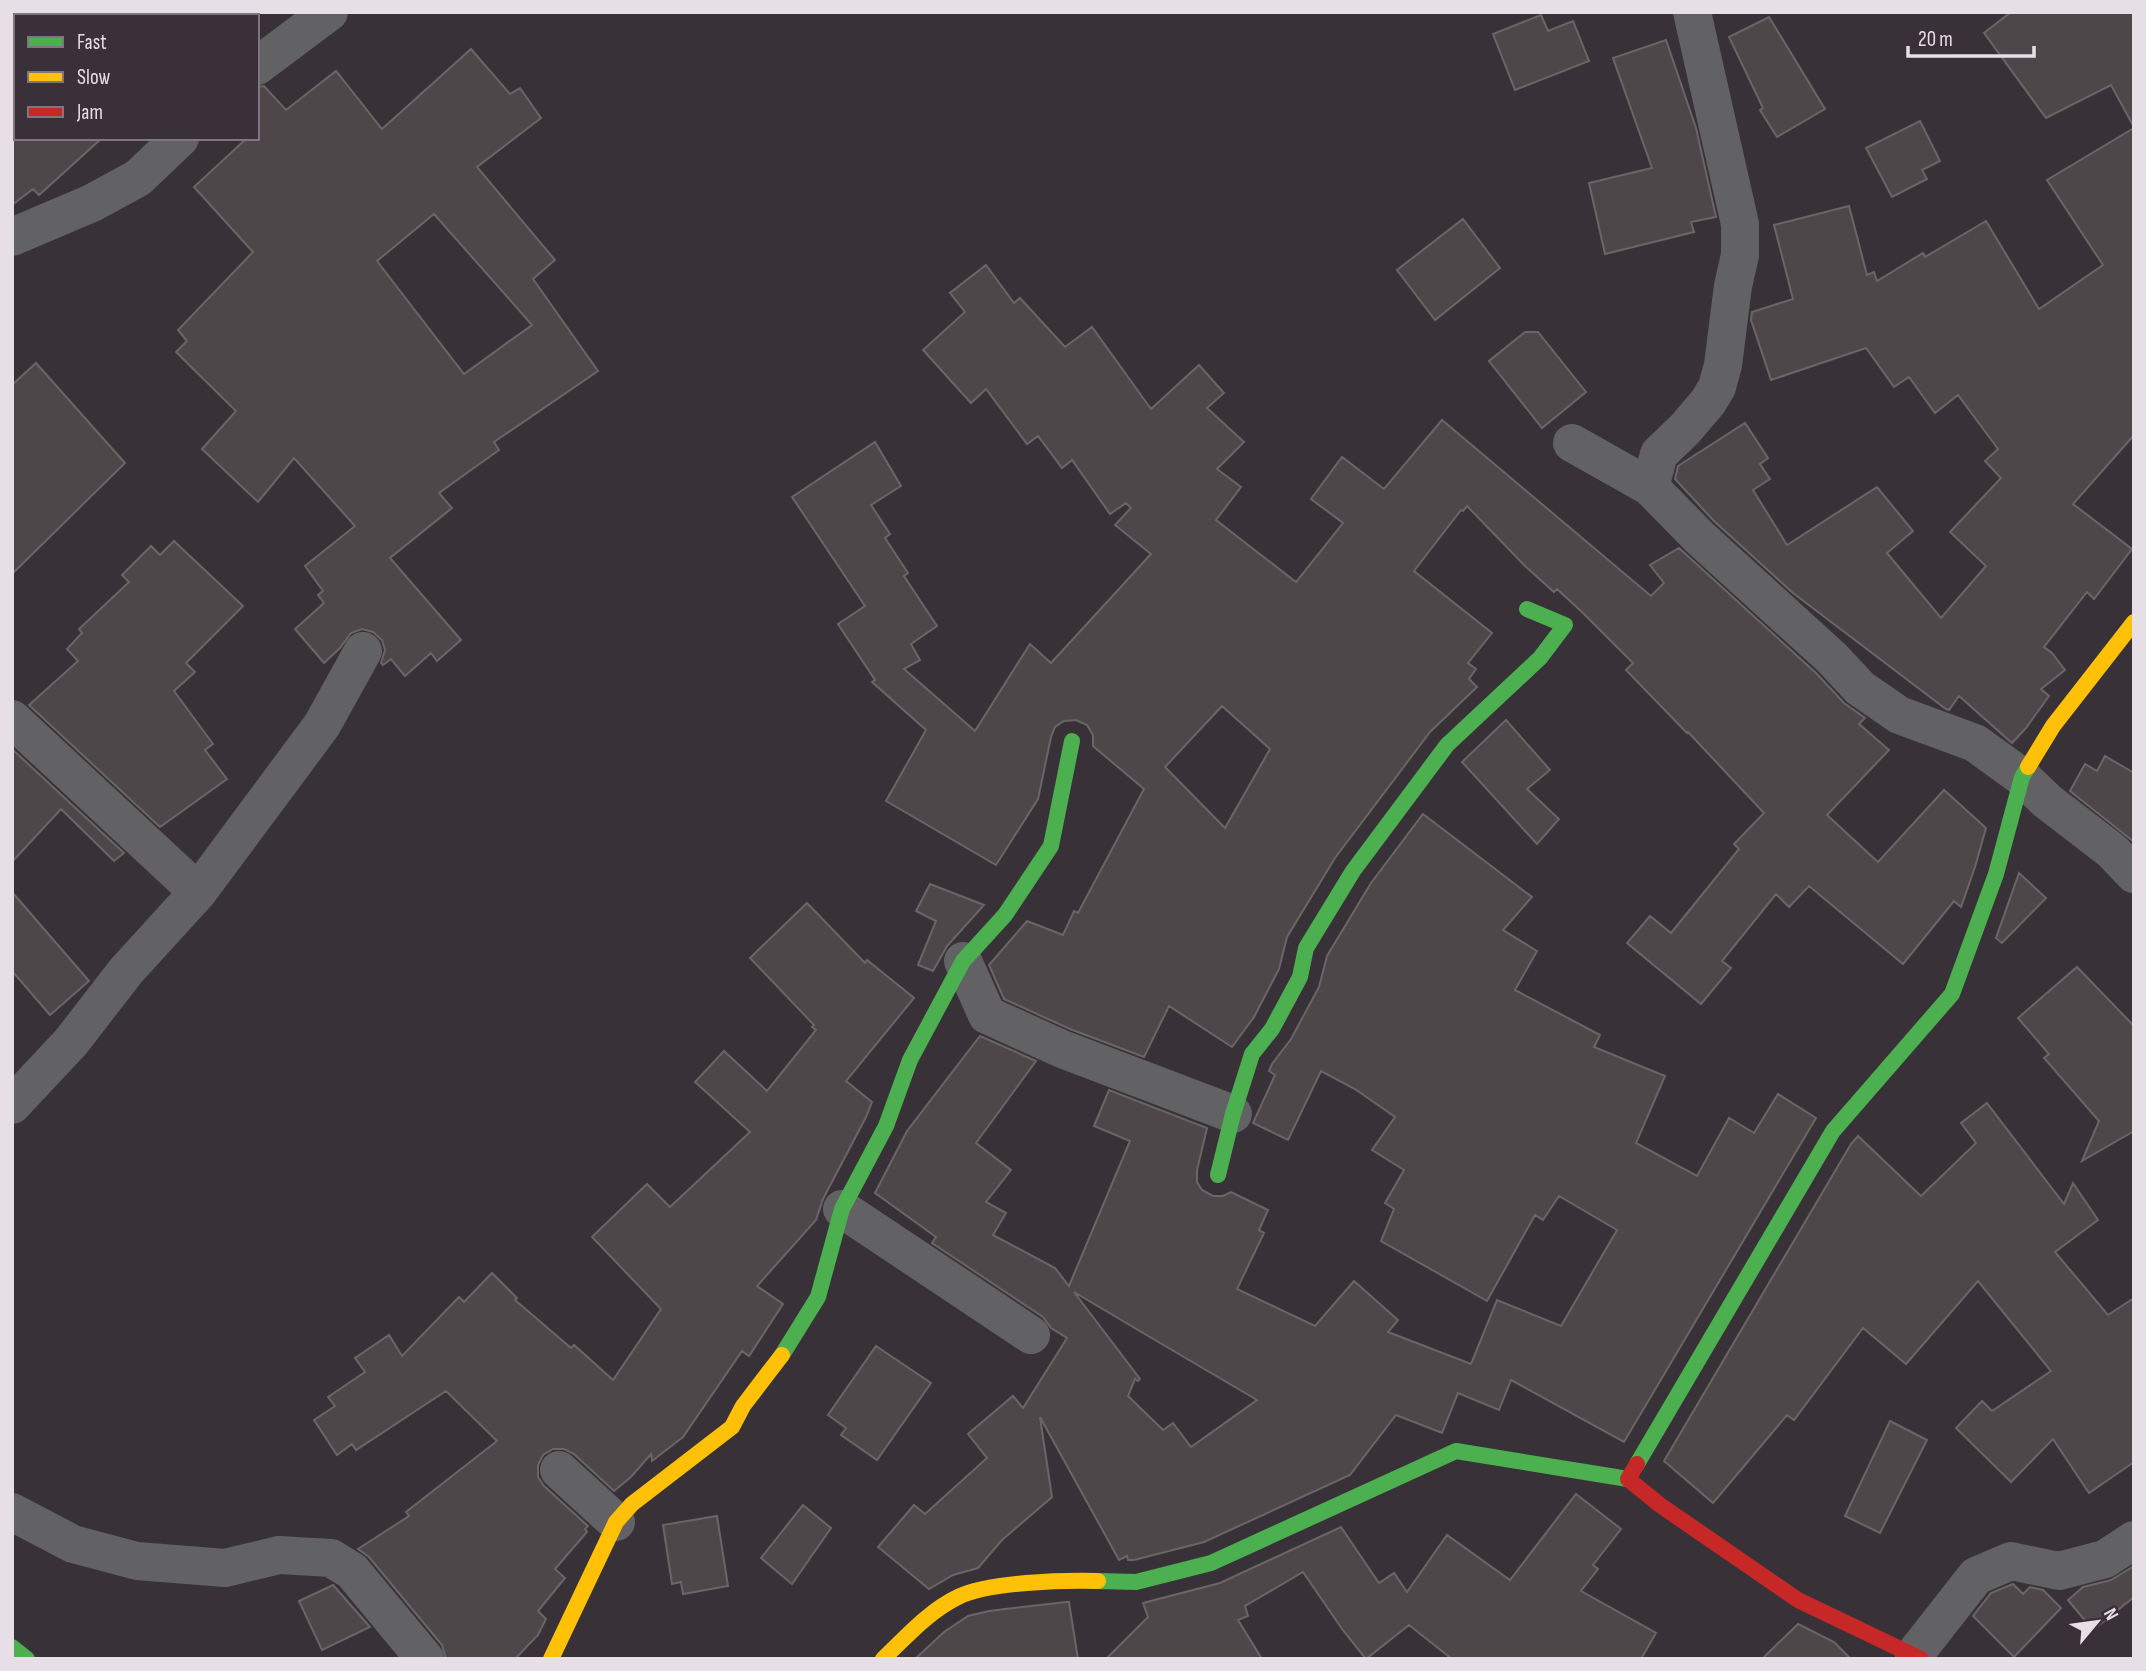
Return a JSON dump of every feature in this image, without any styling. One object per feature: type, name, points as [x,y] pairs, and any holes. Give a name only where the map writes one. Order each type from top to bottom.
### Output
[{"type":"street","points":[[259,64],[329,12]]},
{"type":"street","points":[[1650,487],[1659,454],[1685,429],[1717,387],[1723,365],[1733,286],[1740,255],[1740,224],[1692,12]]},
{"type":"street","points":[[12,237],[92,203],[138,178],[178,140]]},
{"type":"street","points":[[1572,443],[1650,487],[1699,537],[1832,658],[1860,688],[1899,715],[1975,743],[2022,777],[2047,801],[2112,852],[2134,874]]},
{"type":"street","points":[[1218,1175],[1252,1054],[1272,1028],[1300,977],[1306,948],[1353,871],[1447,745],[1540,657],[1565,625],[1527,609]]},
{"type":"street","points":[[1628,1479],[1833,1131],[1952,994],[1996,874],[2022,777],[2053,726],[2134,622]]},
{"type":"street","points":[[12,1105],[71,1042],[126,971],[198,892],[322,725],[363,651]]},
{"type":"street","points":[[12,719],[198,892]]},
{"type":"street","points":[[551,1659],[616,1522],[632,1504],[732,1427],[743,1406],[786,1349],[818,1297],[842,1209],[886,1126],[910,1060],[963,961],[1005,915],[1051,846],[1072,741]]},
{"type":"street","points":[[963,961],[987,1015],[1062,1049],[1233,1114]]},
{"type":"street","points":[[842,1209],[1031,1335]]},
{"type":"street","points":[[883,1659],[930,1615],[959,1596],[985,1589],[1065,1580],[1136,1582],[1212,1563],[1456,1451],[1628,1479],[1660,1505],[1798,1600],[1917,1657],[1976,1576],[2011,1562],[2059,1571],[2105,1559],[2134,1540]]},
{"type":"street","points":[[559,1470],[616,1522]]},
{"type":"street","points":[[12,1512],[73,1544],[137,1562],[225,1568],[279,1555],[331,1558],[352,1571],[425,1659]]},
{"type":"street","points":[[12,1647],[27,1659]]},
{"type":"building","points":[[2011,12],[2134,12],[2134,127],[2111,85],[2046,118],[1984,33]]},
{"type":"building","points":[[1541,15],[1548,31],[1573,21],[1589,61],[1515,90],[1493,34]]},
{"type":"building","points":[[1769,17],[1825,109],[1777,137],[1760,110],[1763,108],[1729,37]]},
{"type":"building","points":[[1666,40],[1696,128],[1716,217],[1691,222],[1694,232],[1605,254],[1589,183],[1652,168],[1613,58]]},
{"type":"building","points":[[471,49],[510,94],[520,88],[541,118],[477,167],[555,260],[533,279],[598,371],[494,442],[499,450],[439,493],[452,508],[390,558],[461,640],[437,661],[431,653],[405,676],[391,659],[383,665],[381,663],[385,650],[382,640],[373,632],[362,629],[351,633],[324,663],[295,629],[324,603],[318,595],[323,591],[305,566],[355,526],[294,458],[258,502],[202,449],[236,411],[176,352],[187,341],[178,330],[253,252],[194,187],[245,140],[259,140],[259,87],[264,86],[286,110],[336,71],[382,129]],"holes":[[[434,214],[532,325],[464,374],[377,261]]]},
{"type":"building","points":[[1920,121],[1940,161],[1922,170],[1927,179],[1892,197],[1866,148]]},
{"type":"building","points":[[2134,128],[2134,435],[2073,504],[2132,549],[2094,599],[2087,592],[2044,647],[2065,670],[2041,689],[2049,696],[2012,743],[1959,696],[1949,710],[1946,709],[1793,593],[1714,521],[1675,479],[1678,466],[1745,423],[1768,458],[1760,464],[1770,479],[1753,490],[1787,545],[1877,487],[1913,531],[1887,553],[1941,618],[1986,566],[1950,532],[2001,478],[1985,461],[1998,449],[1958,395],[1935,413],[1909,377],[1894,387],[1866,348],[1771,380],[1751,320],[1752,312],[1793,299],[1774,225],[1849,206],[1867,275],[1874,272],[1877,281],[1923,253],[1925,257],[1986,221],[2039,309],[2103,265],[2047,180]]},
{"type":"building","points":[[12,138],[100,140],[39,195],[33,189],[12,205]]},
{"type":"building","points":[[1463,219],[1500,268],[1435,320],[1397,270]]},
{"type":"building","points":[[986,265],[1014,303],[1020,298],[1065,347],[1092,327],[1151,409],[1199,365],[1224,393],[1207,408],[1244,442],[1217,469],[1241,487],[1216,520],[1296,582],[1343,523],[1311,499],[1342,457],[1384,489],[1442,420],[1651,596],[1664,583],[1650,565],[1679,548],[1817,674],[1844,703],[1865,718],[1859,724],[1889,750],[1827,815],[1878,862],[1944,790],[1986,828],[1961,907],[1954,901],[1903,964],[1809,886],[1789,907],[1776,894],[1722,961],[1731,968],[1701,1004],[1627,943],[1650,916],[1671,933],[1739,849],[1734,844],[1764,813],[1626,670],[1633,663],[1557,589],[1554,592],[1525,566],[1467,506],[1461,510],[1414,571],[1492,633],[1468,663],[1476,669],[1469,679],[1477,687],[1430,732],[1335,858],[1287,937],[1279,969],[1254,1017],[1232,1047],[1169,1006],[1144,1057],[1070,1029],[1004,999],[989,965],[1027,921],[1063,935],[1074,911],[1078,913],[1144,789],[1093,746],[1093,735],[1087,725],[1076,720],[1064,721],[1055,727],[1038,799],[996,865],[886,801],[926,730],[872,682],[875,680],[838,624],[865,606],[792,497],[875,442],[901,486],[871,505],[890,534],[885,538],[908,573],[904,576],[937,626],[911,644],[920,660],[904,669],[975,731],[1030,644],[1051,663],[1151,554],[1115,525],[1131,508],[1126,503],[1110,514],[1072,460],[1062,468],[1038,436],[1027,444],[986,389],[971,403],[923,350],[965,312],[950,293]],"holes":[[[1222,706],[1270,749],[1225,828],[1165,767]]]},
{"type":"building","points":[[1525,332],[1538,332],[1586,392],[1542,428],[1489,361]]},
{"type":"building","points":[[36,363],[125,463],[12,574],[12,385]]},
{"type":"building","points":[[174,541],[243,606],[186,663],[195,672],[174,691],[213,744],[205,750],[227,779],[160,827],[29,705],[78,661],[67,649],[82,633],[79,629],[129,582],[122,575],[151,546],[160,555]]},
{"type":"building","points":[[1506,720],[1550,770],[1527,789],[1559,819],[1537,844],[1462,762]]},
{"type":"building","points":[[12,749],[124,853],[114,861],[61,809],[12,862]]},
{"type":"building","points":[[2105,756],[2134,773],[2134,842],[2070,791],[2085,764],[2097,771]]},
{"type":"building","points":[[1423,814],[1532,897],[1503,930],[1537,951],[1515,990],[1600,1035],[1594,1047],[1665,1076],[1636,1143],[1697,1176],[1729,1118],[1754,1133],[1778,1094],[1816,1118],[1624,1442],[1511,1380],[1499,1410],[1458,1393],[1442,1433],[1396,1415],[1350,1475],[1204,1542],[1134,1560],[1128,1560],[1127,1556],[1119,1560],[1040,1417],[1052,1497],[1002,1540],[978,1568],[953,1575],[929,1589],[878,1547],[914,1505],[925,1514],[987,1458],[968,1434],[1013,1396],[1023,1408],[1067,1338],[1051,1328],[1043,1317],[932,1243],[936,1237],[875,1193],[907,1131],[980,1036],[1036,1061],[976,1143],[1011,1170],[986,1202],[1006,1213],[993,1235],[1055,1268],[1069,1286],[1130,1141],[1094,1126],[1109,1090],[1207,1128],[1197,1170],[1197,1182],[1202,1190],[1213,1196],[1223,1196],[1231,1192],[1268,1210],[1259,1230],[1264,1233],[1237,1289],[1315,1326],[1354,1281],[1398,1320],[1388,1332],[1471,1364],[1497,1300],[1561,1326],[1617,1230],[1559,1196],[1543,1220],[1535,1215],[1487,1301],[1381,1241],[1394,1209],[1385,1203],[1404,1170],[1372,1150],[1395,1117],[1355,1089],[1321,1071],[1288,1140],[1253,1123],[1275,1075],[1269,1071],[1272,1064],[1291,1039],[1319,987],[1327,956],[1371,883]],"holes":[[[1074,1292],[1257,1400],[1191,1447],[1173,1423],[1163,1430],[1128,1396],[1135,1379],[1140,1379]]]},
{"type":"building","points":[[2019,873],[2046,898],[2002,943],[1996,938]]},
{"type":"building","points":[[930,884],[984,905],[947,946],[933,971],[918,965],[936,921],[916,911]]},
{"type":"building","points":[[12,892],[89,981],[50,1015],[12,971]]},
{"type":"building","points":[[807,903],[865,963],[867,960],[914,998],[846,1081],[872,1102],[823,1199],[816,1220],[757,1286],[783,1304],[749,1356],[742,1351],[683,1437],[652,1461],[651,1454],[631,1477],[614,1491],[574,1454],[564,1449],[553,1449],[543,1455],[538,1465],[538,1477],[544,1486],[588,1526],[585,1529],[587,1532],[555,1569],[565,1578],[538,1611],[546,1619],[538,1635],[515,1659],[446,1659],[442,1645],[369,1557],[358,1549],[409,1516],[406,1512],[497,1441],[446,1391],[356,1450],[352,1444],[337,1455],[314,1420],[335,1406],[328,1397],[365,1372],[355,1358],[389,1335],[402,1356],[459,1297],[464,1302],[492,1273],[517,1298],[515,1300],[571,1348],[574,1345],[613,1380],[661,1309],[592,1237],[647,1184],[670,1207],[750,1132],[695,1082],[724,1051],[767,1091],[816,1030],[750,958]]},
{"type":"building","points":[[2077,967],[2134,1026],[2134,1131],[2082,1161],[2099,1121],[2044,1058],[2049,1054],[2018,1018]]},
{"type":"building","points":[[1987,1103],[2064,1204],[2073,1183],[2098,1220],[2055,1252],[2108,1315],[2134,1298],[2134,1462],[2089,1493],[2053,1439],[2011,1482],[1956,1428],[1982,1401],[1992,1411],[2051,1371],[1978,1281],[1906,1364],[1863,1328],[1794,1420],[1787,1415],[1713,1503],[1664,1461],[1851,1144],[1858,1136],[1921,1196],[1976,1143],[1961,1123]]},
{"type":"building","points":[[876,1346],[931,1383],[877,1460],[841,1435],[846,1428],[828,1415]]},
{"type":"building","points":[[1890,1421],[1927,1440],[1880,1533],[1845,1516]]},
{"type":"building","points":[[1576,1494],[1621,1529],[1593,1565],[1598,1569],[1581,1591],[1656,1633],[1641,1659],[1452,1659],[1409,1625],[1366,1659],[1303,1572],[1245,1606],[1248,1616],[1238,1620],[1262,1659],[1106,1659],[1148,1617],[1143,1603],[1220,1583],[1341,1527],[1379,1583],[1394,1573],[1407,1592],[1447,1535],[1510,1580]]},
{"type":"building","points":[[803,1505],[831,1528],[792,1584],[761,1558]]},
{"type":"building","points":[[717,1516],[728,1586],[683,1594],[681,1582],[672,1584],[663,1525]]},
{"type":"building","points":[[2134,1566],[2134,1597],[2093,1630],[2068,1600],[2083,1587],[2111,1580]]},
{"type":"building","points":[[2013,1584],[2023,1594],[2030,1587],[2043,1590],[2061,1608],[2014,1657],[1973,1616],[1991,1593]]},
{"type":"building","points":[[333,1585],[370,1627],[322,1650],[299,1601]]},
{"type":"building","points":[[1069,1602],[1078,1659],[915,1659],[944,1632],[968,1616]]},
{"type":"building","points":[[1798,1624],[1834,1642],[1851,1659],[1762,1659]]},
{"type":"traffic: fast","points":[[1218,1175],[1252,1054],[1272,1029],[1300,977],[1306,948],[1353,871],[1447,745],[1540,658],[1565,625],[1527,609]]},
{"type":"traffic: fast","points":[[782,1355],[818,1297],[842,1209],[886,1126],[910,1060],[963,961],[1005,915],[1051,846],[1072,741]]},
{"type":"traffic: fast","points":[[1637,1464],[1833,1131],[1952,994],[1996,874],[2022,777],[2028,767]]},
{"type":"traffic: fast","points":[[1098,1581],[1136,1582],[1211,1563],[1456,1451],[1628,1479]]},
{"type":"traffic: fast","points":[[12,1647],[27,1659]]},
{"type":"traffic: slow","points":[[2028,767],[2053,726],[2134,622]]},
{"type":"traffic: slow","points":[[551,1659],[616,1522],[632,1504],[732,1427],[743,1406],[782,1355]]},
{"type":"traffic: slow","points":[[883,1659],[937,1610],[971,1592],[1026,1583],[1098,1581]]},
{"type":"traffic: jam","points":[[1637,1464],[1628,1479],[1660,1505],[1798,1600],[1921,1659]]}]
